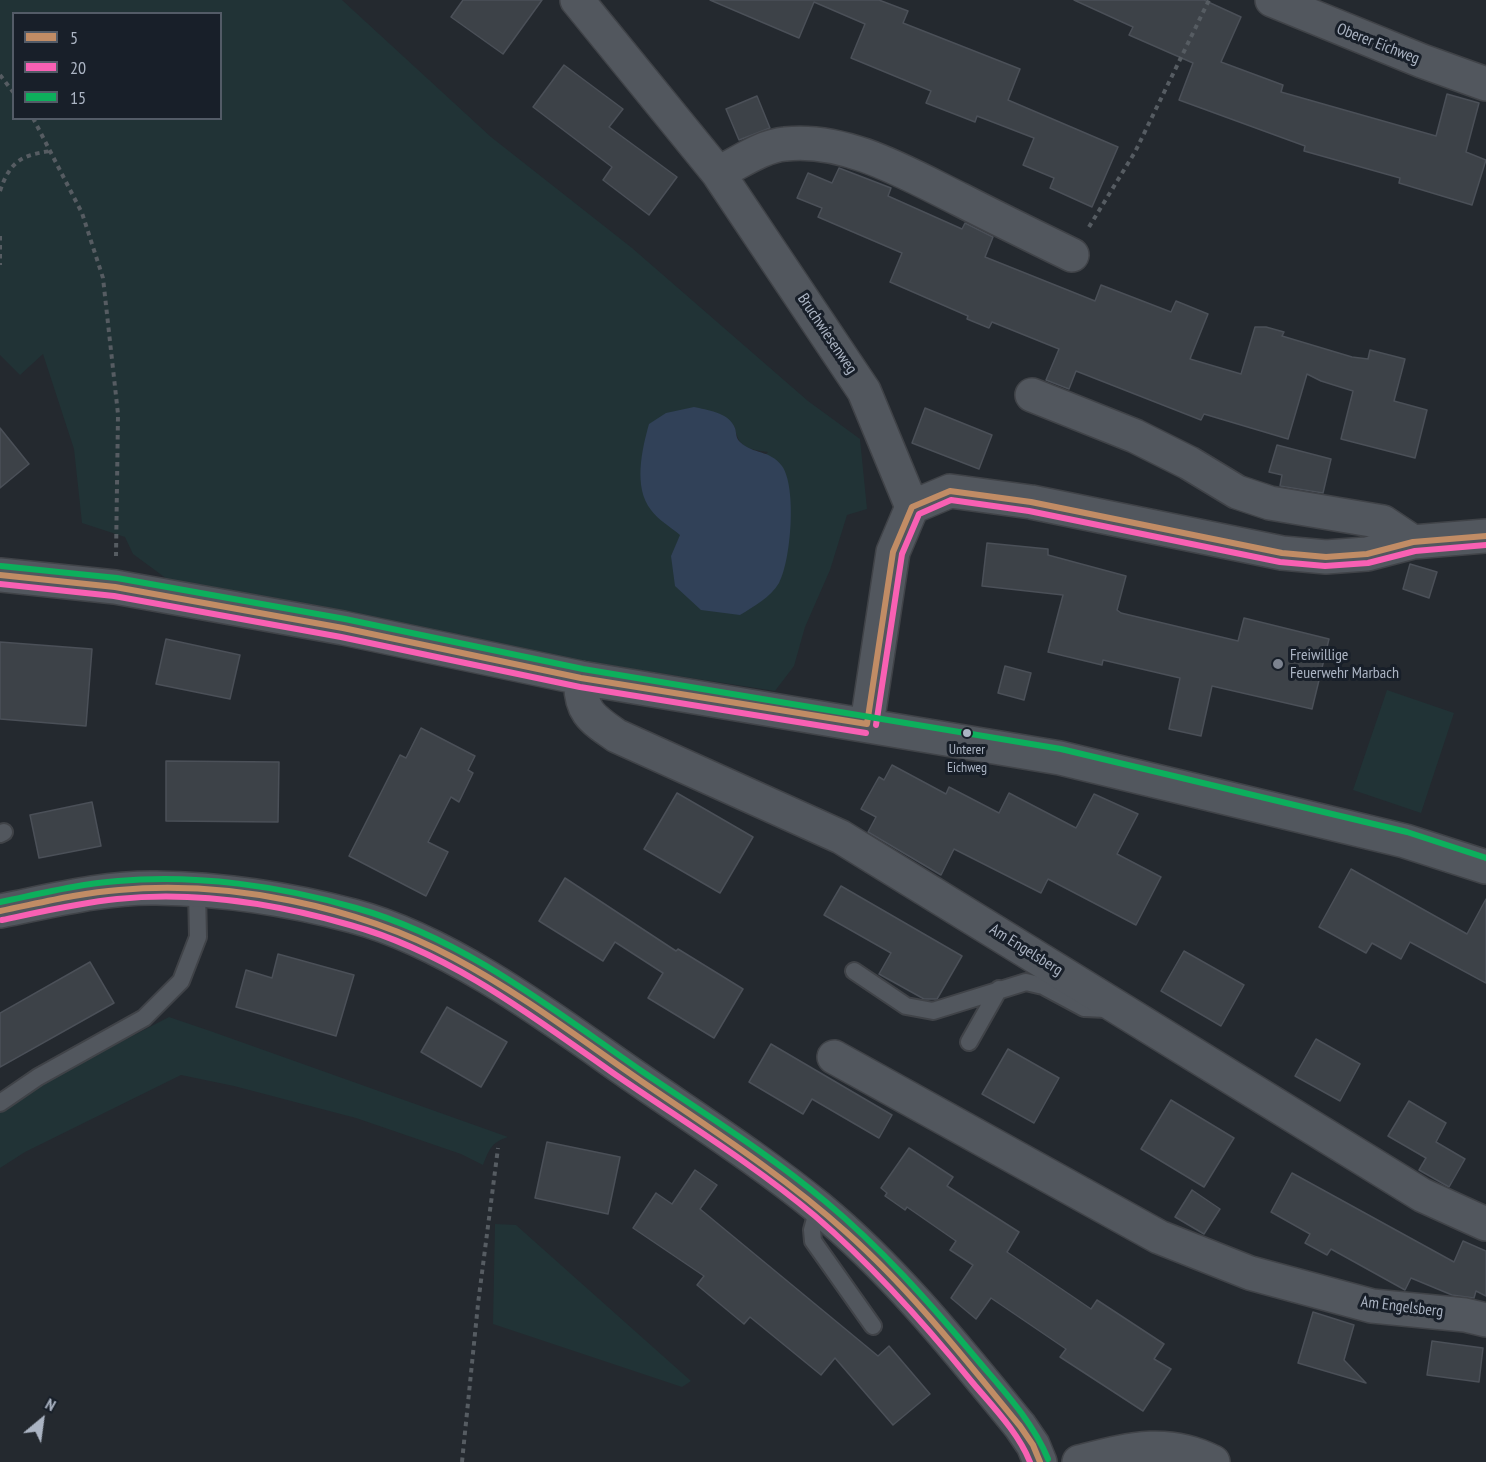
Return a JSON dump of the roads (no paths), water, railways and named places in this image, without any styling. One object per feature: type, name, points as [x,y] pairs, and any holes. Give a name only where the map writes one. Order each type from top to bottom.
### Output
[{"type":"street","name":"Bruchwiesenweg","points":[[576,0],[718,173],[864,391],[912,507]]},
{"type":"street","name":"Oberer Eichweg","points":[[1272,0],[1411,57],[1486,84]]},
{"type":"street","points":[[718,173],[769,147],[783,144],[832,147],[867,157],[914,177],[1072,255]]},
{"type":"street","points":[[1032,394],[1135,435],[1189,463],[1237,492],[1270,503],[1383,522],[1413,542]]},
{"type":"street","points":[[867,724],[893,552],[912,507],[950,491],[1031,502],[1282,553],[1326,557],[1367,554],[1413,542],[1486,536]]},
{"type":"street","points":[[0,575],[115,587],[343,628],[580,678],[867,724],[1071,761],[1360,829],[1486,867]]},
{"type":"street","name":"Am Engelsberg","points":[[580,678],[582,705],[596,722],[617,736],[841,837],[1422,1195],[1486,1224]]},
{"type":"street","points":[[0,911],[87,894],[154,888],[233,892],[355,916],[459,961],[549,1016],[818,1208],[912,1295],[1020,1426],[1033,1444],[1040,1462]]},
{"type":"street","name":"Am Engelsberg","points":[[834,1057],[1159,1238],[1250,1273],[1372,1306],[1465,1315],[1486,1320]]},
{"type":"street","points":[[1079,1462],[1139,1447],[1185,1451],[1213,1462]]},
{"type":"lane","points":[[0,1102],[38,1077],[144,1018],[181,981],[198,937],[197,891]]},
{"type":"lane","points":[[854,971],[906,1006],[933,1011],[1026,982],[1043,986],[1084,1008],[1123,1010]]},
{"type":"lane","points":[[969,1042],[999,989]]},
{"type":"lane","points":[[818,1208],[812,1230],[813,1241],[873,1326]]},
{"type":"water","points":[[694,407],[716,412],[727,418],[734,426],[740,442],[772,457],[782,466],[787,476],[790,490],[791,524],[783,573],[771,593],[740,615],[701,610],[675,586],[671,556],[680,535],[654,514],[645,501],[642,490],[642,456],[649,424],[666,413]]},
{"type":"place","name":"Freiwillige Feuerwehr Marbach","points":[[1278,664]]},
{"type":"place","name":"Unterer Eichweg","points":[[967,733]]}]
